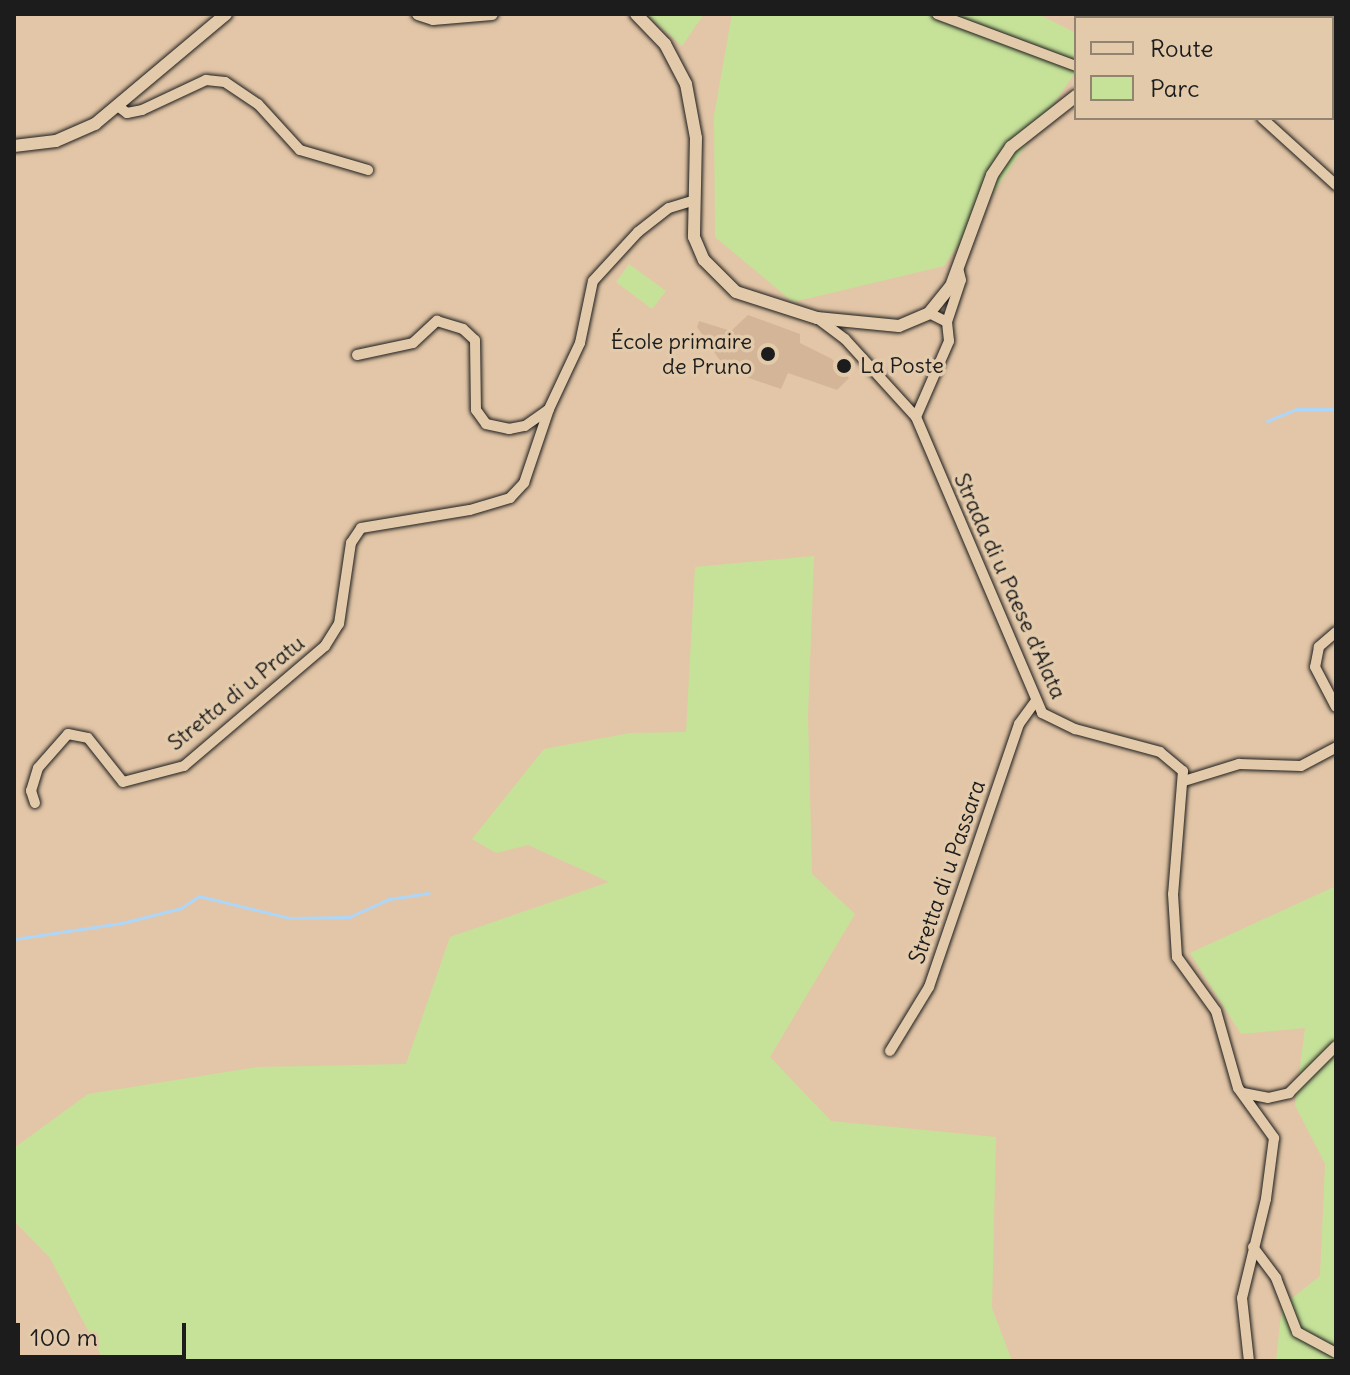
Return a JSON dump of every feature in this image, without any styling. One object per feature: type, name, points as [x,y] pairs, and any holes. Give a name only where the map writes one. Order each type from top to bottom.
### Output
[{"type":"street","points":[[14,146],[56,141],[119,107],[226,14]]},
{"type":"street","points":[[418,14],[433,19],[492,14]]},
{"type":"street","points":[[636,14],[665,44],[686,84],[696,138],[692,201],[694,237],[717,275],[758,303],[817,318],[899,326],[929,313],[958,268],[992,175],[1011,147],[1074,98]]},
{"type":"street","points":[[937,14],[1074,65]]},
{"type":"street","points":[[119,107],[127,113],[142,110],[206,80],[225,82],[258,104],[300,150],[368,170]]},
{"type":"street","points":[[1264,120],[1336,185]]},
{"type":"street","name":"Stretta di u Pratu","points":[[35,803],[31,791],[38,768],[68,734],[88,738],[123,782],[184,766],[325,646],[339,624],[353,536],[361,528],[481,508],[510,498],[524,483],[549,409],[580,343],[593,281],[648,224],[669,208],[692,201]]},
{"type":"street","points":[[916,417],[944,360],[947,322],[961,280],[958,268]]},
{"type":"street","points":[[929,313],[947,322]]},
{"type":"street","name":"Strada di u Paese d'Alata","points":[[817,318],[865,358],[916,417],[1035,702],[1050,720],[1171,756],[1184,781]]},
{"type":"street","points":[[357,355],[413,343],[437,321],[463,329],[475,340],[476,410],[486,424],[509,429],[525,426],[549,409]]},
{"type":"street","points":[[1336,632],[1319,647],[1315,667],[1336,707]]},
{"type":"street","name":"Stretta di u Passara","points":[[890,1051],[929,987],[1019,724],[1035,702]]},
{"type":"street","points":[[1249,1361],[1242,1298],[1266,1199],[1274,1138],[1243,1093],[1216,1011],[1175,947],[1175,847],[1184,781],[1239,764],[1301,766],[1336,747]]},
{"type":"street","points":[[1243,1093],[1268,1098],[1289,1093],[1336,1046]]},
{"type":"street","points":[[1253,1247],[1276,1278],[1297,1332],[1336,1353]]},
{"type":"shaded area","name":"École primaire de Pruno","points":[[748,315],[800,334],[800,343],[832,359],[849,378],[837,390],[788,373],[781,389],[737,374],[719,359],[697,327],[699,321],[731,331]]},
{"type":"green space","points":[[646,14],[704,14],[682,46]]},
{"type":"green space","points":[[732,14],[1038,14],[1074,32],[1074,74],[944,266],[793,302],[715,237],[714,116]]},
{"type":"green space","points":[[629,264],[666,291],[652,309],[616,282]]},
{"type":"green space","points":[[814,556],[808,716],[812,874],[855,914],[770,1057],[831,1121],[996,1137],[992,1308],[1012,1361],[104,1361],[50,1258],[14,1221],[14,1148],[88,1094],[258,1067],[406,1064],[450,937],[609,882],[528,845],[496,853],[472,839],[544,749],[630,733],[686,732],[695,567]]},
{"type":"green space","points":[[1336,886],[1336,1361],[1276,1361],[1282,1306],[1320,1276],[1325,1164],[1295,1105],[1305,1028],[1241,1034],[1190,953]]},
{"type":"waterway","points":[[1267,421],[1296,409],[1336,409]]},
{"type":"waterway","points":[[14,939],[122,923],[181,908],[199,896],[290,918],[349,917],[389,899],[429,893]]},
{"type":"place","name":"École primaire de Pruno","points":[[768,354]]},
{"type":"place","name":"La Poste","points":[[844,366]]}]
